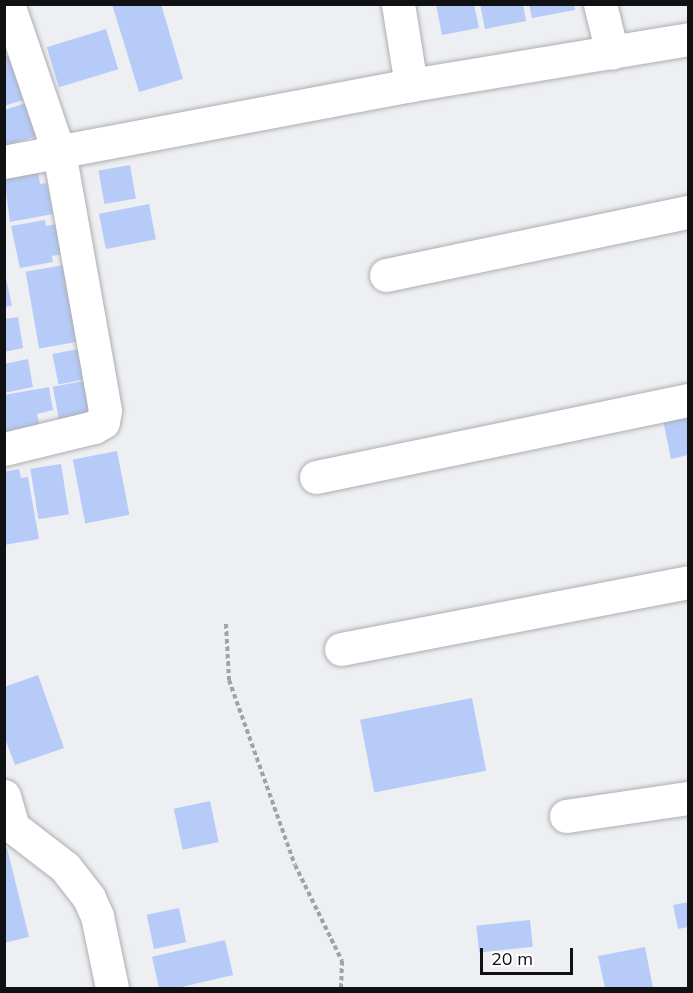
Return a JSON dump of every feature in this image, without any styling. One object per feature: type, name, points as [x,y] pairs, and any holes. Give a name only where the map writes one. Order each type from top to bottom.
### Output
[{"type":"street","points":[[4,449],[94,427],[104,416],[59,153],[8,4]]},
{"type":"street","points":[[398,4],[411,85]]},
{"type":"street","points":[[600,4],[612,53]]},
{"type":"street","points":[[4,162],[411,85],[688,39]]},
{"type":"street","points":[[386,274],[688,212]]},
{"type":"street","points":[[316,477],[688,400]]},
{"type":"street","points":[[341,649],[688,582]]},
{"type":"street","points":[[4,796],[13,827],[65,867],[88,898],[97,916],[112,988]]},
{"type":"street","points":[[566,816],[688,798]]},
{"type":"path","points":[[226,624],[229,680],[295,865],[342,960],[341,988]]},
{"type":"building","points":[[112,4],[161,4],[183,79],[139,92]]},
{"type":"building","points":[[436,4],[474,4],[479,28],[442,35]]},
{"type":"building","points":[[480,4],[523,4],[526,21],[485,29]]},
{"type":"building","points":[[529,4],[574,4],[575,10],[532,18]]},
{"type":"building","points":[[106,29],[118,69],[59,87],[47,47]]},
{"type":"building","points":[[10,55],[23,100],[4,106],[4,57]]},
{"type":"building","points":[[36,100],[46,133],[4,146],[4,110]]},
{"type":"building","points":[[130,165],[136,198],[104,204],[98,171]]},
{"type":"building","points":[[38,171],[40,184],[47,183],[53,214],[10,222],[4,177]]},
{"type":"building","points":[[149,204],[156,239],[106,249],[99,214]]},
{"type":"building","points":[[45,220],[46,226],[63,223],[69,253],[52,256],[53,262],[20,268],[11,226]]},
{"type":"building","points":[[64,265],[78,342],[39,349],[26,272]]},
{"type":"building","points":[[4,269],[12,306],[4,307]]},
{"type":"building","points":[[18,317],[23,348],[4,352],[4,319]]},
{"type":"building","points":[[78,349],[84,379],[58,384],[52,354]]},
{"type":"building","points":[[28,359],[33,387],[4,393],[4,364]]},
{"type":"building","points":[[88,380],[95,416],[60,423],[53,387]]},
{"type":"building","points":[[49,387],[53,410],[37,414],[40,427],[5,434],[4,395]]},
{"type":"building","points":[[688,405],[688,455],[671,459],[661,410]]},
{"type":"building","points":[[117,451],[129,515],[85,523],[73,460]]},
{"type":"building","points":[[61,464],[69,514],[38,519],[30,469]]},
{"type":"building","points":[[19,469],[21,478],[28,477],[39,539],[4,545],[4,472]]},
{"type":"building","points":[[38,675],[64,748],[15,765],[4,736],[4,687]]},
{"type":"building","points":[[472,698],[486,771],[374,792],[360,720]]},
{"type":"building","points":[[210,801],[219,842],[183,850],[174,809]]},
{"type":"building","points":[[7,848],[29,937],[4,943],[4,849]]},
{"type":"building","points":[[688,902],[688,927],[678,929],[673,905]]},
{"type":"building","points":[[179,908],[186,942],[154,949],[147,915]]},
{"type":"building","points":[[530,920],[533,947],[479,952],[476,926]]},
{"type":"building","points":[[225,940],[233,975],[177,988],[159,988],[152,957]]},
{"type":"building","points":[[645,947],[653,988],[605,988],[598,956]]}]
